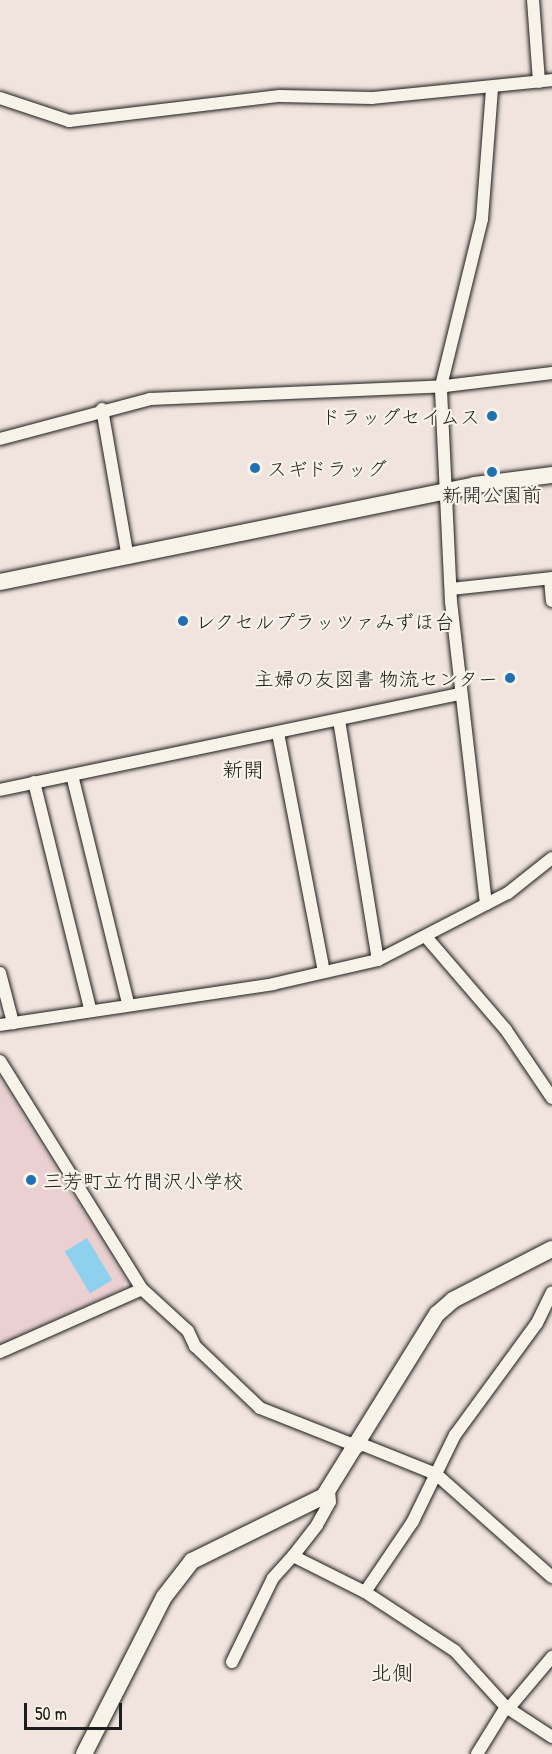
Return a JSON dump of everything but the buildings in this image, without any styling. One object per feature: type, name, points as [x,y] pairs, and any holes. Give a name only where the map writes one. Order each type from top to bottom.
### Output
[{"type":"street","points":[[532,0],[539,82]]},
{"type":"street","points":[[0,98],[69,121],[280,96],[372,98],[492,90],[552,81]]},
{"type":"street","points":[[486,904],[451,589],[444,492],[441,386],[482,219],[492,90]]},
{"type":"street","points":[[0,439],[102,409],[210,394],[441,386],[552,373]]},
{"type":"street","points":[[102,409],[128,558]]},
{"type":"street","points":[[0,582],[128,558],[444,492],[552,475]]},
{"type":"street","points":[[451,589],[551,579],[552,601]]},
{"type":"street","points":[[0,790],[461,694]]},
{"type":"street","points":[[339,720],[378,960]]},
{"type":"street","points":[[278,733],[324,972]]},
{"type":"street","points":[[72,775],[128,1004]]},
{"type":"street","points":[[34,782],[90,1009]]},
{"type":"street","points":[[0,1025],[324,972],[378,960],[427,938],[486,904],[552,858]]},
{"type":"street","points":[[427,938],[506,1030],[552,1098]]},
{"type":"street","points":[[0,973],[13,1023]]},
{"type":"street","points":[[0,1061],[142,1289],[260,1408],[436,1474],[552,1577]]},
{"type":"street","points":[[232,1662],[273,1578],[293,1556],[322,1517],[329,1490],[360,1445],[437,1314],[453,1300],[552,1249]]},
{"type":"street","points":[[0,1352],[142,1289]]},
{"type":"street","points":[[365,1592],[413,1521],[455,1435],[537,1323],[552,1292]]},
{"type":"street","points":[[84,1754],[164,1597],[192,1560],[329,1490]]},
{"type":"street","points":[[293,1556],[365,1592],[455,1652],[508,1707],[552,1737]]},
{"type":"street","points":[[477,1754],[508,1707],[552,1657]]},
{"type":"shaded area","name":"三芳町立竹間沢小学校","points":[[0,1079],[125,1280],[123,1289],[0,1345]]},
{"type":"water","points":[[87,1238],[112,1280],[90,1293],[65,1251]]},
{"type":"place","name":"ドラッグセイムス","points":[[492,416]]},
{"type":"place","name":"スギドラッグ","points":[[255,468]]},
{"type":"place","name":"新開公園前","points":[[492,472]]},
{"type":"place","name":"レクセルプラッツァみずほ台","points":[[183,621]]},
{"type":"place","name":"主婦の友図書 物流センター","points":[[510,678]]},
{"type":"place","name":"三芳町立竹間沢小学校","points":[[31,1180]]},
{"type":"district","name":"新開","points":[[243,770]]},
{"type":"district","name":"北側","points":[[392,1673]]}]
